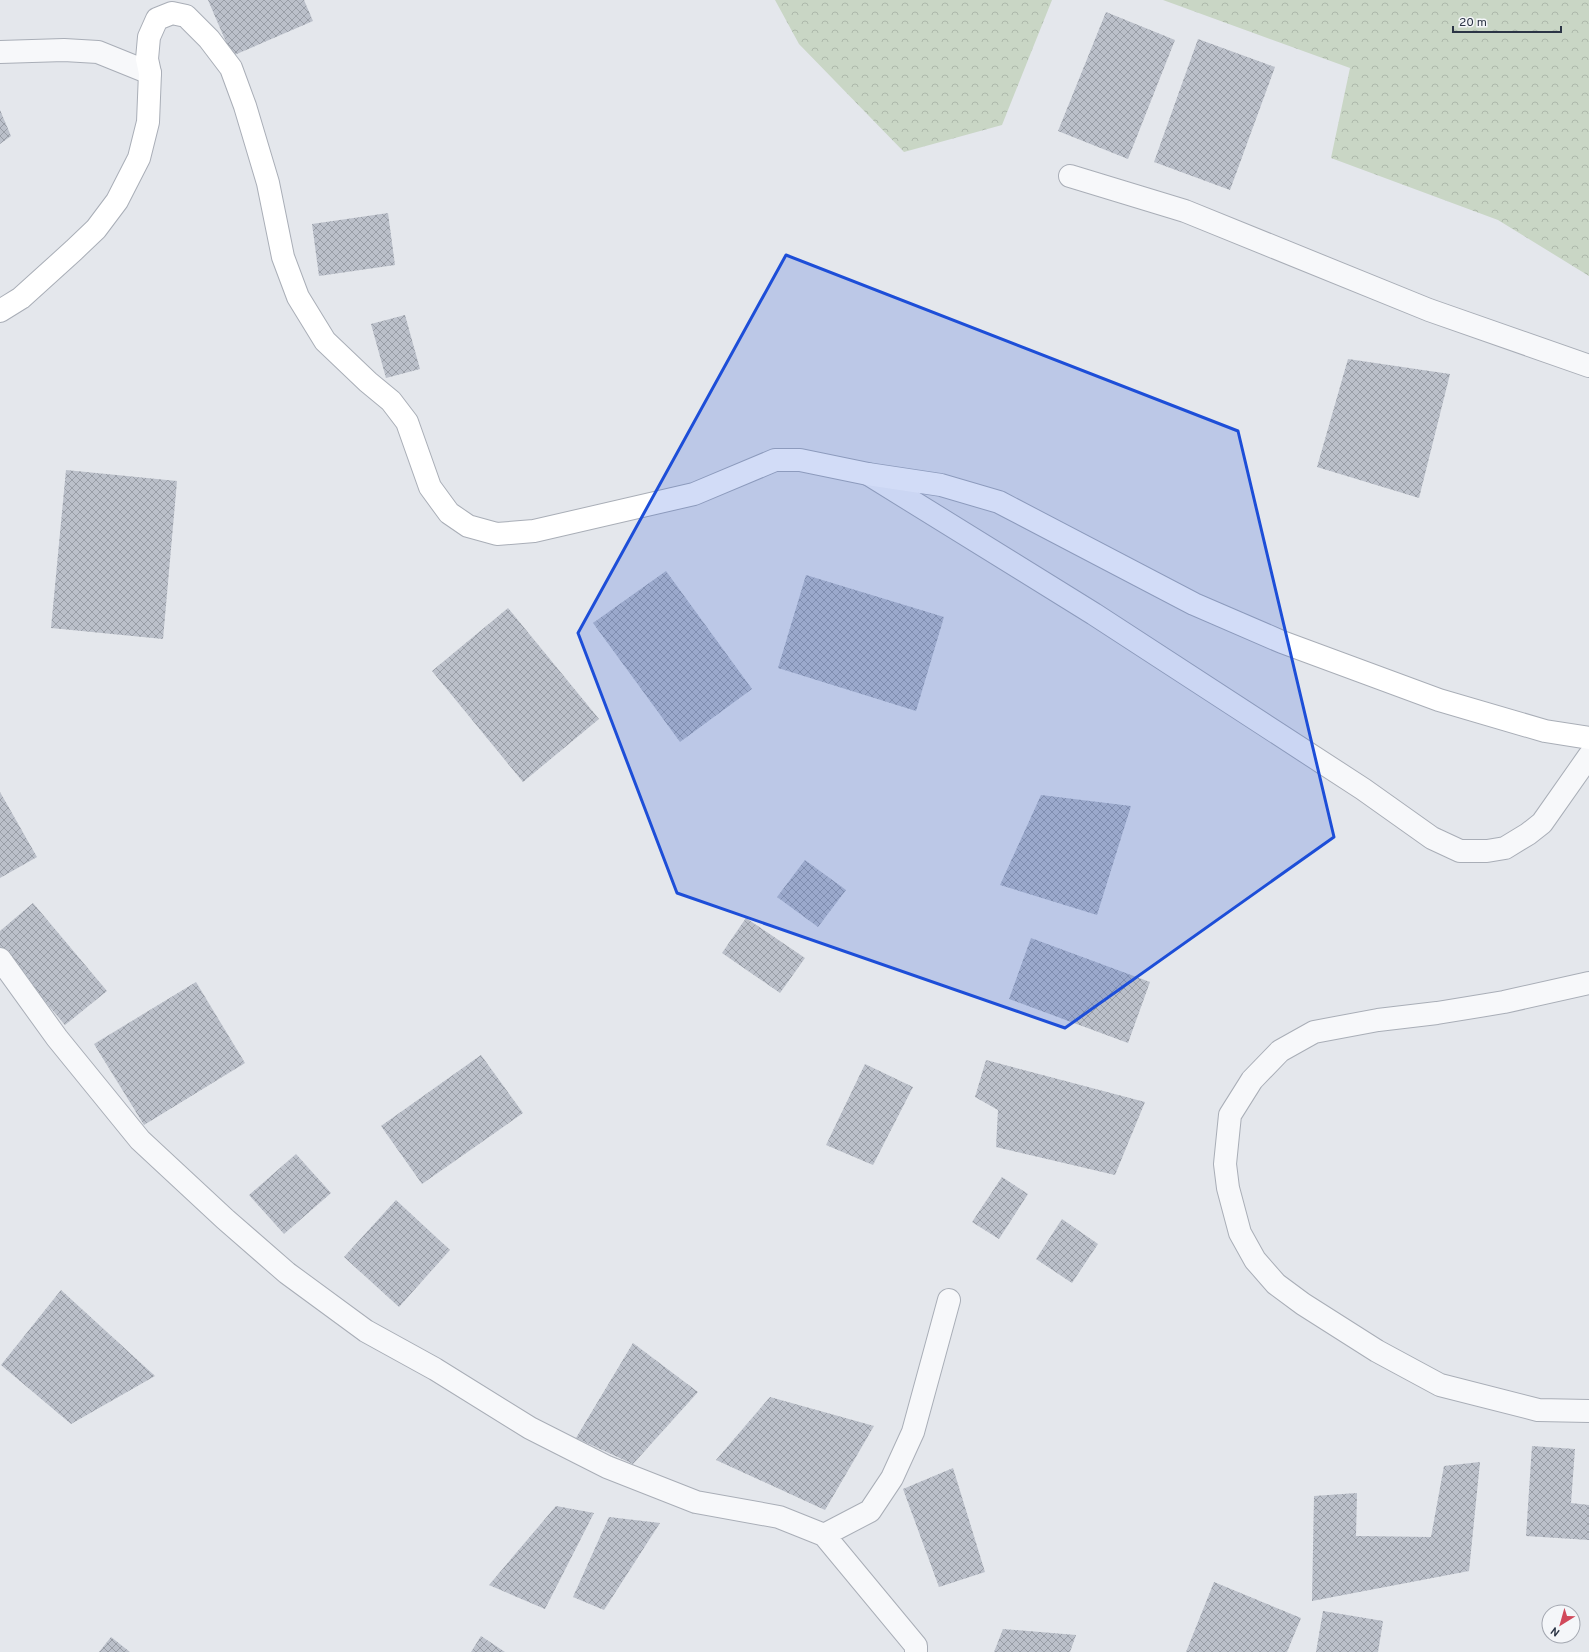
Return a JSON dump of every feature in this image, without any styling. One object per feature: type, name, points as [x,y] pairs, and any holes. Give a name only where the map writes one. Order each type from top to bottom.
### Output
[{"type":"main road","points":[[0,311],[21,298],[91,235],[117,201],[139,158],[148,122],[150,73],[147,59],[149,37],[157,19],[172,13],[186,16],[209,39],[231,68],[245,106],[268,183],[283,257],[298,298],[325,341],[368,382],[392,401],[407,422],[430,487],[449,513],[468,526],[497,534],[534,531],[694,494],[775,460],[800,460],[868,474],[941,484],[999,502],[1194,604],[1282,642],[1439,700],[1546,730],[1589,738]]},
{"type":"street","points":[[0,52],[64,50],[98,52],[150,73]]},
{"type":"street","points":[[1070,176],[1185,211],[1430,310],[1589,366]]},
{"type":"street","points":[[868,474],[1100,618],[1363,789],[1432,838],[1460,851],[1505,848],[1528,834],[1542,823],[1559,802],[1589,756]]},
{"type":"street","points":[[0,959],[56,1038],[140,1140],[226,1220],[287,1273],[366,1331],[435,1369],[530,1428],[607,1467],[696,1502],[779,1517],[824,1535],[916,1646],[916,1652]]},
{"type":"street","points":[[1589,983],[1504,1002],[1437,1013],[1378,1020],[1314,1032],[1280,1051],[1252,1080],[1230,1115],[1225,1164],[1228,1188],[1240,1233],[1255,1260],[1276,1284],[1303,1304],[1377,1351],[1440,1384],[1538,1410],[1589,1411]]},
{"type":"street","points":[[824,1535],[870,1511],[892,1478],[913,1432],[949,1300]]},
{"type":"highlighted area","points":[[786,255],[1238,431],[1334,837],[1065,1028],[677,893],[578,633]]},
{"type":"green space","points":[[775,0],[1052,0],[1002,125],[904,152],[799,44]]},
{"type":"green space","points":[[1163,0],[1589,0],[1589,276],[1498,220],[1331,158],[1350,68]]},
{"type":"building","points":[[208,0],[304,0],[313,21],[232,56]]},
{"type":"building","points":[[1106,12],[1175,40],[1128,159],[1058,131]]},
{"type":"building","points":[[1198,39],[1275,67],[1230,190],[1154,162]]},
{"type":"building","points":[[0,110],[11,136],[0,144]]},
{"type":"building","points":[[388,213],[395,265],[319,276],[312,224]]},
{"type":"building","points":[[405,315],[420,369],[386,378],[371,324]]},
{"type":"building","points":[[1348,359],[1450,374],[1419,498],[1317,467]]},
{"type":"building","points":[[66,470],[177,481],[163,639],[51,628]]},
{"type":"building","points":[[666,571],[752,689],[680,742],[593,623]]},
{"type":"building","points":[[806,575],[944,617],[916,711],[778,668]]},
{"type":"building","points":[[508,608],[599,719],[523,782],[432,671]]},
{"type":"building","points":[[0,792],[37,857],[0,878]]},
{"type":"building","points":[[1041,795],[1131,806],[1097,915],[1000,885]]},
{"type":"building","points":[[805,860],[846,890],[818,927],[777,897]]},
{"type":"building","points":[[33,903],[107,991],[65,1025],[0,948],[0,931]]},
{"type":"building","points":[[746,918],[805,958],[780,993],[722,953]]},
{"type":"building","points":[[1031,938],[1150,982],[1128,1043],[1009,999]]},
{"type":"building","points":[[196,982],[245,1063],[144,1125],[94,1044]]},
{"type":"building","points":[[481,1055],[523,1113],[422,1184],[381,1126]]},
{"type":"building","points":[[986,1060],[1145,1102],[1115,1175],[996,1147],[998,1110],[975,1097]]},
{"type":"building","points":[[865,1064],[913,1087],[873,1165],[826,1145]]},
{"type":"building","points":[[296,1154],[331,1193],[284,1234],[249,1195]]},
{"type":"building","points":[[1002,1177],[1028,1194],[999,1239],[972,1222]]},
{"type":"building","points":[[396,1200],[450,1250],[399,1307],[344,1257]]},
{"type":"building","points":[[1062,1219],[1098,1244],[1072,1283],[1036,1259]]},
{"type":"building","points":[[61,1290],[155,1376],[71,1424],[1,1365]]},
{"type":"building","points":[[633,1343],[698,1392],[633,1464],[576,1438]]},
{"type":"building","points":[[770,1397],[874,1426],[825,1510],[716,1460]]},
{"type":"building","points":[[1532,1446],[1575,1449],[1571,1503],[1589,1505],[1589,1540],[1526,1536]]},
{"type":"building","points":[[1480,1462],[1469,1571],[1312,1601],[1314,1496],[1357,1493],[1356,1536],[1431,1537],[1444,1466]]},
{"type":"building","points":[[953,1468],[985,1572],[939,1587],[903,1489]]},
{"type":"building","points":[[556,1506],[594,1513],[545,1609],[489,1585]]},
{"type":"building","points":[[609,1517],[660,1523],[604,1610],[573,1597]]},
{"type":"building","points":[[1214,1582],[1301,1618],[1287,1652],[1186,1652]]},
{"type":"building","points":[[1323,1611],[1383,1621],[1378,1652],[1316,1652]]},
{"type":"building","points":[[1003,1629],[1076,1635],[1070,1652],[994,1652]]},
{"type":"building","points":[[481,1636],[505,1652],[471,1652]]},
{"type":"building","points":[[111,1637],[130,1652],[99,1652]]}]
